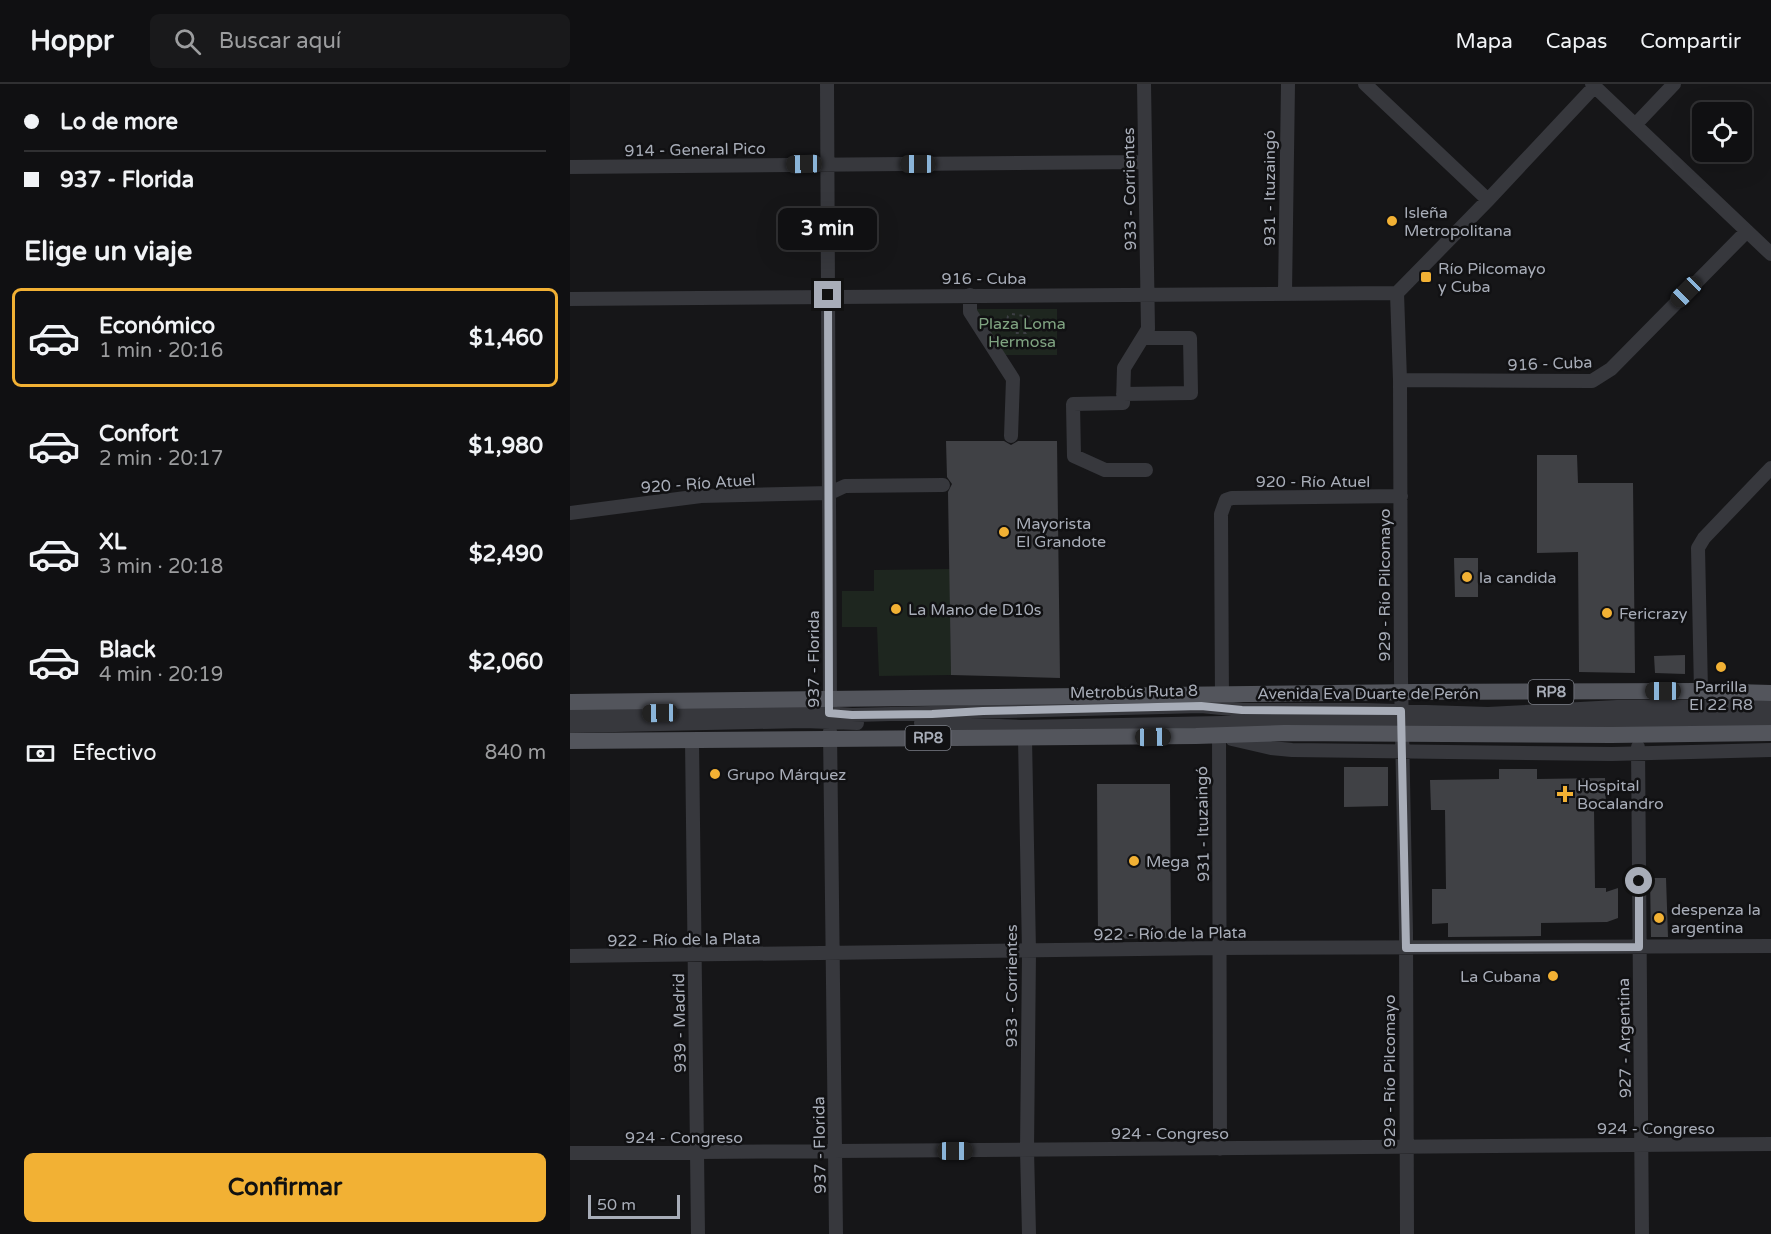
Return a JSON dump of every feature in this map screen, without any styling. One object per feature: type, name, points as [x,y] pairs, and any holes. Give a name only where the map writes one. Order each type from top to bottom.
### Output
[{"type":"main road","name":"Avenida Eva Duarte de Perón","points":[[570,741],[692,740],[830,718],[1223,701],[1314,693],[1701,691],[1771,693]]},
{"type":"main road","points":[[1223,701],[1287,701],[1314,693]]},
{"type":"main road","name":"Avenida Eva Duarte de Perón","points":[[570,702],[830,718],[1025,738],[1219,730],[1284,733],[1401,722],[1638,735],[1771,733]]},
{"type":"street","name":"937 - Florida","points":[[826,84],[836,1234]]},
{"type":"street","name":"933 - Corrientes","points":[[1144,84],[1148,329],[1144,338]]},
{"type":"street","name":"931 - Ituzaingó","points":[[1285,293],[1286,84]]},
{"type":"street","points":[[1365,84],[1488,200]]},
{"type":"street","points":[[1635,125],[1674,84]]},
{"type":"street","points":[[1397,293],[1488,200],[1593,85],[1771,254]]},
{"type":"street","name":"914 - General Pico","points":[[570,167],[1145,162]]},
{"type":"street","name":"916 - Cuba","points":[[1400,380],[1592,381],[1611,369],[1747,231]]},
{"type":"street","name":"916 - Cuba","points":[[570,299],[828,295],[1397,293]]},
{"type":"street","name":"929 - Río Pilcomayo","points":[[1397,293],[1400,380],[1401,722],[1406,948],[1407,1234]]},
{"type":"street","points":[[970,295],[970,312],[1012,379],[1011,436]]},
{"type":"street","points":[[1123,393],[1191,393],[1190,338],[1144,338],[1125,368],[1123,393],[1124,403],[1073,404],[1074,456],[1105,470],[1146,470]]},
{"type":"street","points":[[1701,691],[1698,548],[1704,538],[1771,468]]},
{"type":"street","name":"920 - Río Atuel","points":[[570,513],[701,496],[830,493],[845,486],[943,485]]},
{"type":"street","name":"920 - Río Atuel","points":[[1226,500],[1232,498],[1401,496]]},
{"type":"street","name":"931 - Ituzaingó","points":[[1220,1149],[1219,730],[1223,701],[1221,514],[1226,500]]},
{"type":"street","points":[[1287,701],[1328,700],[1401,722],[1771,720]]},
{"type":"street","points":[[1223,701],[1242,710],[1365,710]]},
{"type":"street","points":[[1401,722],[1488,714],[1617,707],[1771,707]]},
{"type":"street","name":"Metrobús Ruta 8","points":[[570,714],[830,718],[1021,727],[1219,730]]},
{"type":"street","name":"Metrobús Ruta 8","points":[[570,726],[804,722],[830,718]]},
{"type":"street","name":"Avenida Eva Duarte de Perón","points":[[1219,730],[1271,748],[1292,750],[1638,754],[1771,750]]},
{"type":"street","name":"927 - Argentina","points":[[1638,735],[1642,1234]]},
{"type":"street","name":"933 - Corrientes","points":[[1025,738],[1029,952],[1027,1150],[1029,1234]]},
{"type":"street","name":"939 - Madrid","points":[[692,740],[699,1234]]},
{"type":"street","name":"922 - Río de la Plata","points":[[570,956],[1220,948],[1771,946]]},
{"type":"street","name":"924 - Congreso","points":[[570,1153],[1771,1144]]},
{"type":"path","points":[[1018,314],[1031,317],[1033,323],[1029,331],[1015,333],[1013,327],[1007,324],[1008,316],[1018,314]]},
{"type":"green space","name":"Plaza Loma Hermosa","points":[[972,309],[1057,309],[1057,355],[1002,355]]},
{"type":"green space","name":"La Mano de D10s","points":[[950,569],[951,675],[879,676],[877,627],[842,627],[842,591],[874,591],[874,570]]},
{"type":"building","name":"Mayorista El Grandote","points":[[946,441],[1004,441],[1011,445],[1018,441],[1057,441],[1060,678],[951,675],[948,492],[952,484],[947,477]]},
{"type":"building","name":"Fericrazy","points":[[1537,455],[1577,455],[1578,483],[1633,483],[1635,673],[1579,672],[1578,552],[1537,553]]},
{"type":"building","name":"la candida","points":[[1454,558],[1478,558],[1478,597],[1455,597]]},
{"type":"building","points":[[1685,655],[1685,674],[1655,673],[1654,656]]},
{"type":"building","points":[[1344,767],[1388,767],[1388,806],[1344,807]]},
{"type":"building","points":[[1499,769],[1537,769],[1537,779],[1605,778],[1606,808],[1594,808],[1595,888],[1606,888],[1606,892],[1618,888],[1618,918],[1607,922],[1541,923],[1541,936],[1448,937],[1448,923],[1432,924],[1432,889],[1446,889],[1445,810],[1431,810],[1430,780],[1499,779]]},
{"type":"building","name":"Mega","points":[[1097,784],[1170,784],[1171,938],[1098,939]]},
{"type":"building","name":"despenza la argentina","points":[[1650,878],[1666,878],[1668,937],[1651,937]]},
{"type":"place","name":"Isleña Metropolitana","points":[[1392,221]]},
{"type":"place","name":"Río Pilcomayo y Cuba","points":[[1426,277]]},
{"type":"place","name":"Mayorista El Grandote","points":[[1004,532]]},
{"type":"place","name":"la candida","points":[[1467,577]]},
{"type":"place","name":"La Mano de D10s","points":[[896,609]]},
{"type":"place","name":"Fericrazy","points":[[1607,613]]},
{"type":"place","name":"Parrilla El 22 R8","points":[[1721,667]]},
{"type":"place","name":"Grupo Márquez","points":[[715,774]]},
{"type":"place","name":"Hospital Bocalandro","points":[[1565,794]]},
{"type":"place","name":"Mega","points":[[1134,861]]},
{"type":"place","name":"despenza la argentina","points":[[1659,918]]},
{"type":"place","name":"La Cubana","points":[[1553,976]]},
{"type":"route","points":[[828,295],[829,713],[932,714],[1201,706],[1242,710],[1401,711],[1406,948],[1639,947],[1639,881]]}]
